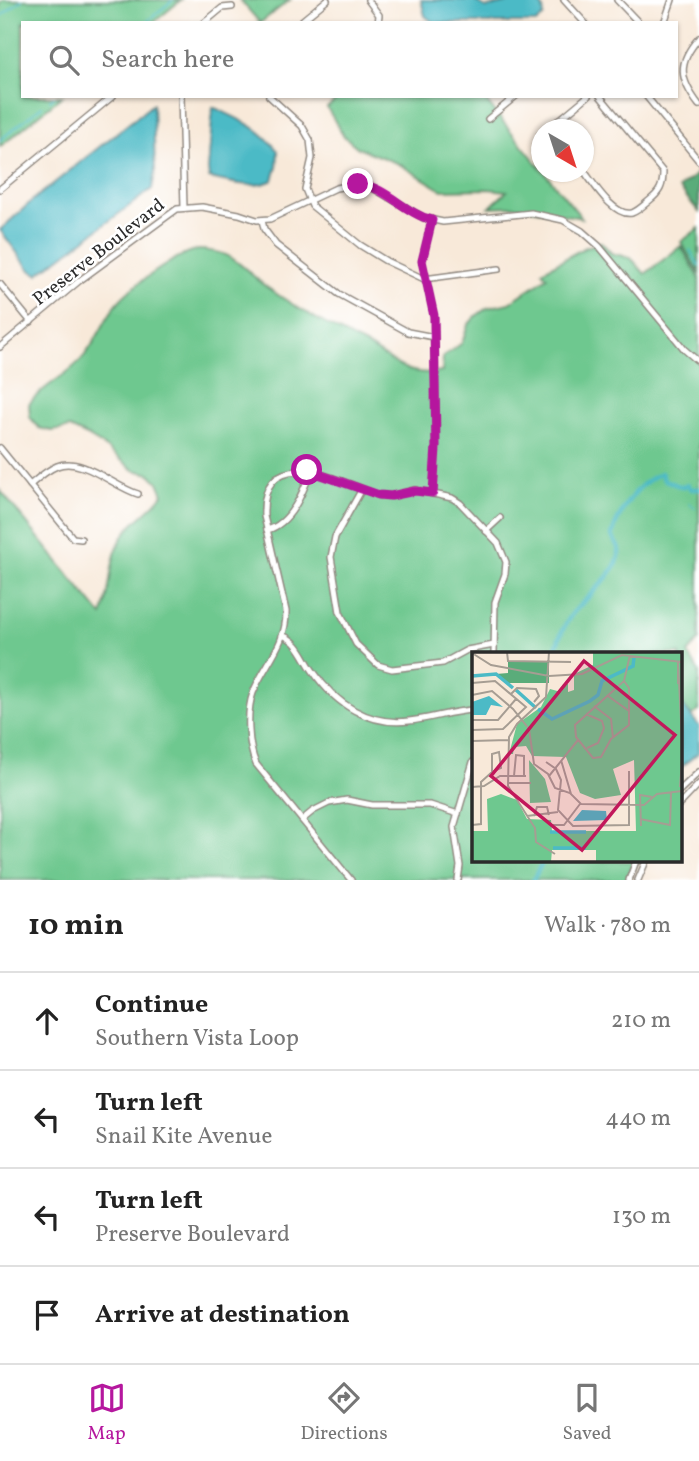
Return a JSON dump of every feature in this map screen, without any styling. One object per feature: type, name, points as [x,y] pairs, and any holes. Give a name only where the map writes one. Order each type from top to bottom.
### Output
[{"type":"street","points":[[301,21],[327,0]]},
{"type":"street","points":[[368,0],[379,15],[378,21]]},
{"type":"street","points":[[564,0],[583,21]]},
{"type":"street","points":[[617,0],[637,21]]},
{"type":"street","points":[[665,21],[672,0]]},
{"type":"street","points":[[206,21],[222,8],[232,7]]},
{"type":"street","points":[[699,38],[687,53],[682,67],[688,92],[699,105]]},
{"type":"street","points":[[0,189],[111,98]]},
{"type":"street","points":[[181,98],[184,208]]},
{"type":"street","points":[[271,98],[302,126],[310,140],[312,158],[306,189],[309,201],[360,245],[424,279],[499,269]]},
{"type":"street","points":[[488,119],[514,98]]},
{"type":"street","points":[[560,119],[586,98]]},
{"type":"street","points":[[592,182],[615,209],[623,214],[634,213],[660,192],[663,183],[663,172],[602,98]]},
{"type":"street","points":[[648,98],[699,161]]},
{"type":"street","points":[[434,337],[408,332],[339,294],[276,245],[264,229],[262,220],[282,214],[345,185],[365,185],[414,213],[432,220],[459,221],[531,213],[563,220],[582,231],[599,246],[685,350],[696,356],[699,362]]},
{"type":"street","name":"Preserve Boulevard","points":[[0,347],[79,281],[168,213],[184,208],[202,207],[262,220]]},
{"type":"street","points":[[432,220],[422,261],[434,316],[436,447],[433,493]]},
{"type":"street","points":[[0,284],[31,322]]},
{"type":"street","points":[[0,448],[73,538],[81,538]]},
{"type":"street","points":[[30,485],[47,471],[66,463],[78,465],[138,494]]},
{"type":"street","points":[[351,880],[257,764],[249,743],[254,690],[272,660],[286,624],[286,611],[267,530],[264,500],[274,480],[294,469],[311,471],[391,496],[415,491],[452,498],[460,503],[504,552],[505,574],[495,602],[494,652]]},
{"type":"street","points":[[267,530],[277,527],[289,515],[311,471]]},
{"type":"street","points":[[362,489],[335,537],[331,557],[340,612],[356,644],[378,665],[392,669],[443,663],[467,650],[494,645]]},
{"type":"street","points":[[486,531],[500,517]]},
{"type":"street","points":[[282,635],[295,642],[323,684],[357,714],[389,722],[408,722],[472,710]]},
{"type":"street","points":[[458,880],[460,866],[454,828],[472,765]]},
{"type":"street","points":[[682,788],[699,772]]},
{"type":"street","points":[[682,802],[699,784]]},
{"type":"street","points":[[302,820],[329,803],[347,800],[372,805],[430,805],[458,814]]},
{"type":"street","points":[[629,880],[636,862]]},
{"type":"street","points":[[638,880],[646,862]]},
{"type":"green space","points":[[3,0],[181,0],[155,21],[21,21],[21,98],[60,98],[0,147],[0,3]]},
{"type":"green space","points":[[240,0],[290,0],[263,21],[258,21]]},
{"type":"green space","points":[[338,98],[484,98],[531,156],[531,182],[552,182],[582,218],[516,206],[490,207],[507,191],[442,190],[399,164],[358,148],[344,136],[327,108]]},
{"type":"green space","points":[[699,172],[699,212],[679,188]]},
{"type":"green space","points":[[699,228],[699,273],[681,242]]},
{"type":"green space","points":[[601,242],[611,253],[631,258],[645,274],[681,246],[699,277],[699,640],[688,653],[699,672],[699,711],[691,716],[682,705],[682,652],[472,652],[472,862],[634,862],[627,880],[0,880],[0,490],[102,616],[114,557],[122,538],[163,494],[158,482],[150,474],[134,470],[87,436],[70,428],[52,431],[39,428],[30,417],[29,404],[79,362],[119,301],[169,262],[199,250],[216,252],[237,262],[291,304],[400,366],[417,372],[442,372],[443,357],[462,343],[468,325],[476,316],[487,308],[509,303],[547,277],[542,271],[584,248]]},
{"type":"water","points":[[421,0],[473,0],[486,8],[520,0],[537,0],[543,8],[544,16],[538,21],[431,21],[425,16]]},
{"type":"water","points":[[153,104],[155,172],[152,189],[38,274],[30,270],[0,230],[33,200]]},
{"type":"water","points":[[213,107],[256,129],[278,151],[273,180],[250,185],[209,178]]},
{"type":"water","points":[[682,705],[699,726],[699,752],[682,766]]},
{"type":"waterway","points":[[0,17],[22,0]]},
{"type":"waterway","points":[[147,21],[173,0]]},
{"type":"waterway","points":[[0,140],[42,106]]},
{"type":"waterway","points":[[690,250],[699,266]]},
{"type":"waterway","points":[[555,652],[569,619],[615,566],[619,550],[612,535],[624,507],[637,491],[661,473],[664,480],[682,487],[688,485],[691,489],[699,489]]},
{"type":"waterway","points":[[689,503],[695,508]]},
{"type":"waterway","points":[[533,880],[542,862]]},
{"type":"route","points":[[307,470],[379,495],[391,496],[415,491],[433,493],[436,466],[434,316],[422,268],[432,220],[414,213],[373,188],[358,184]]}]
